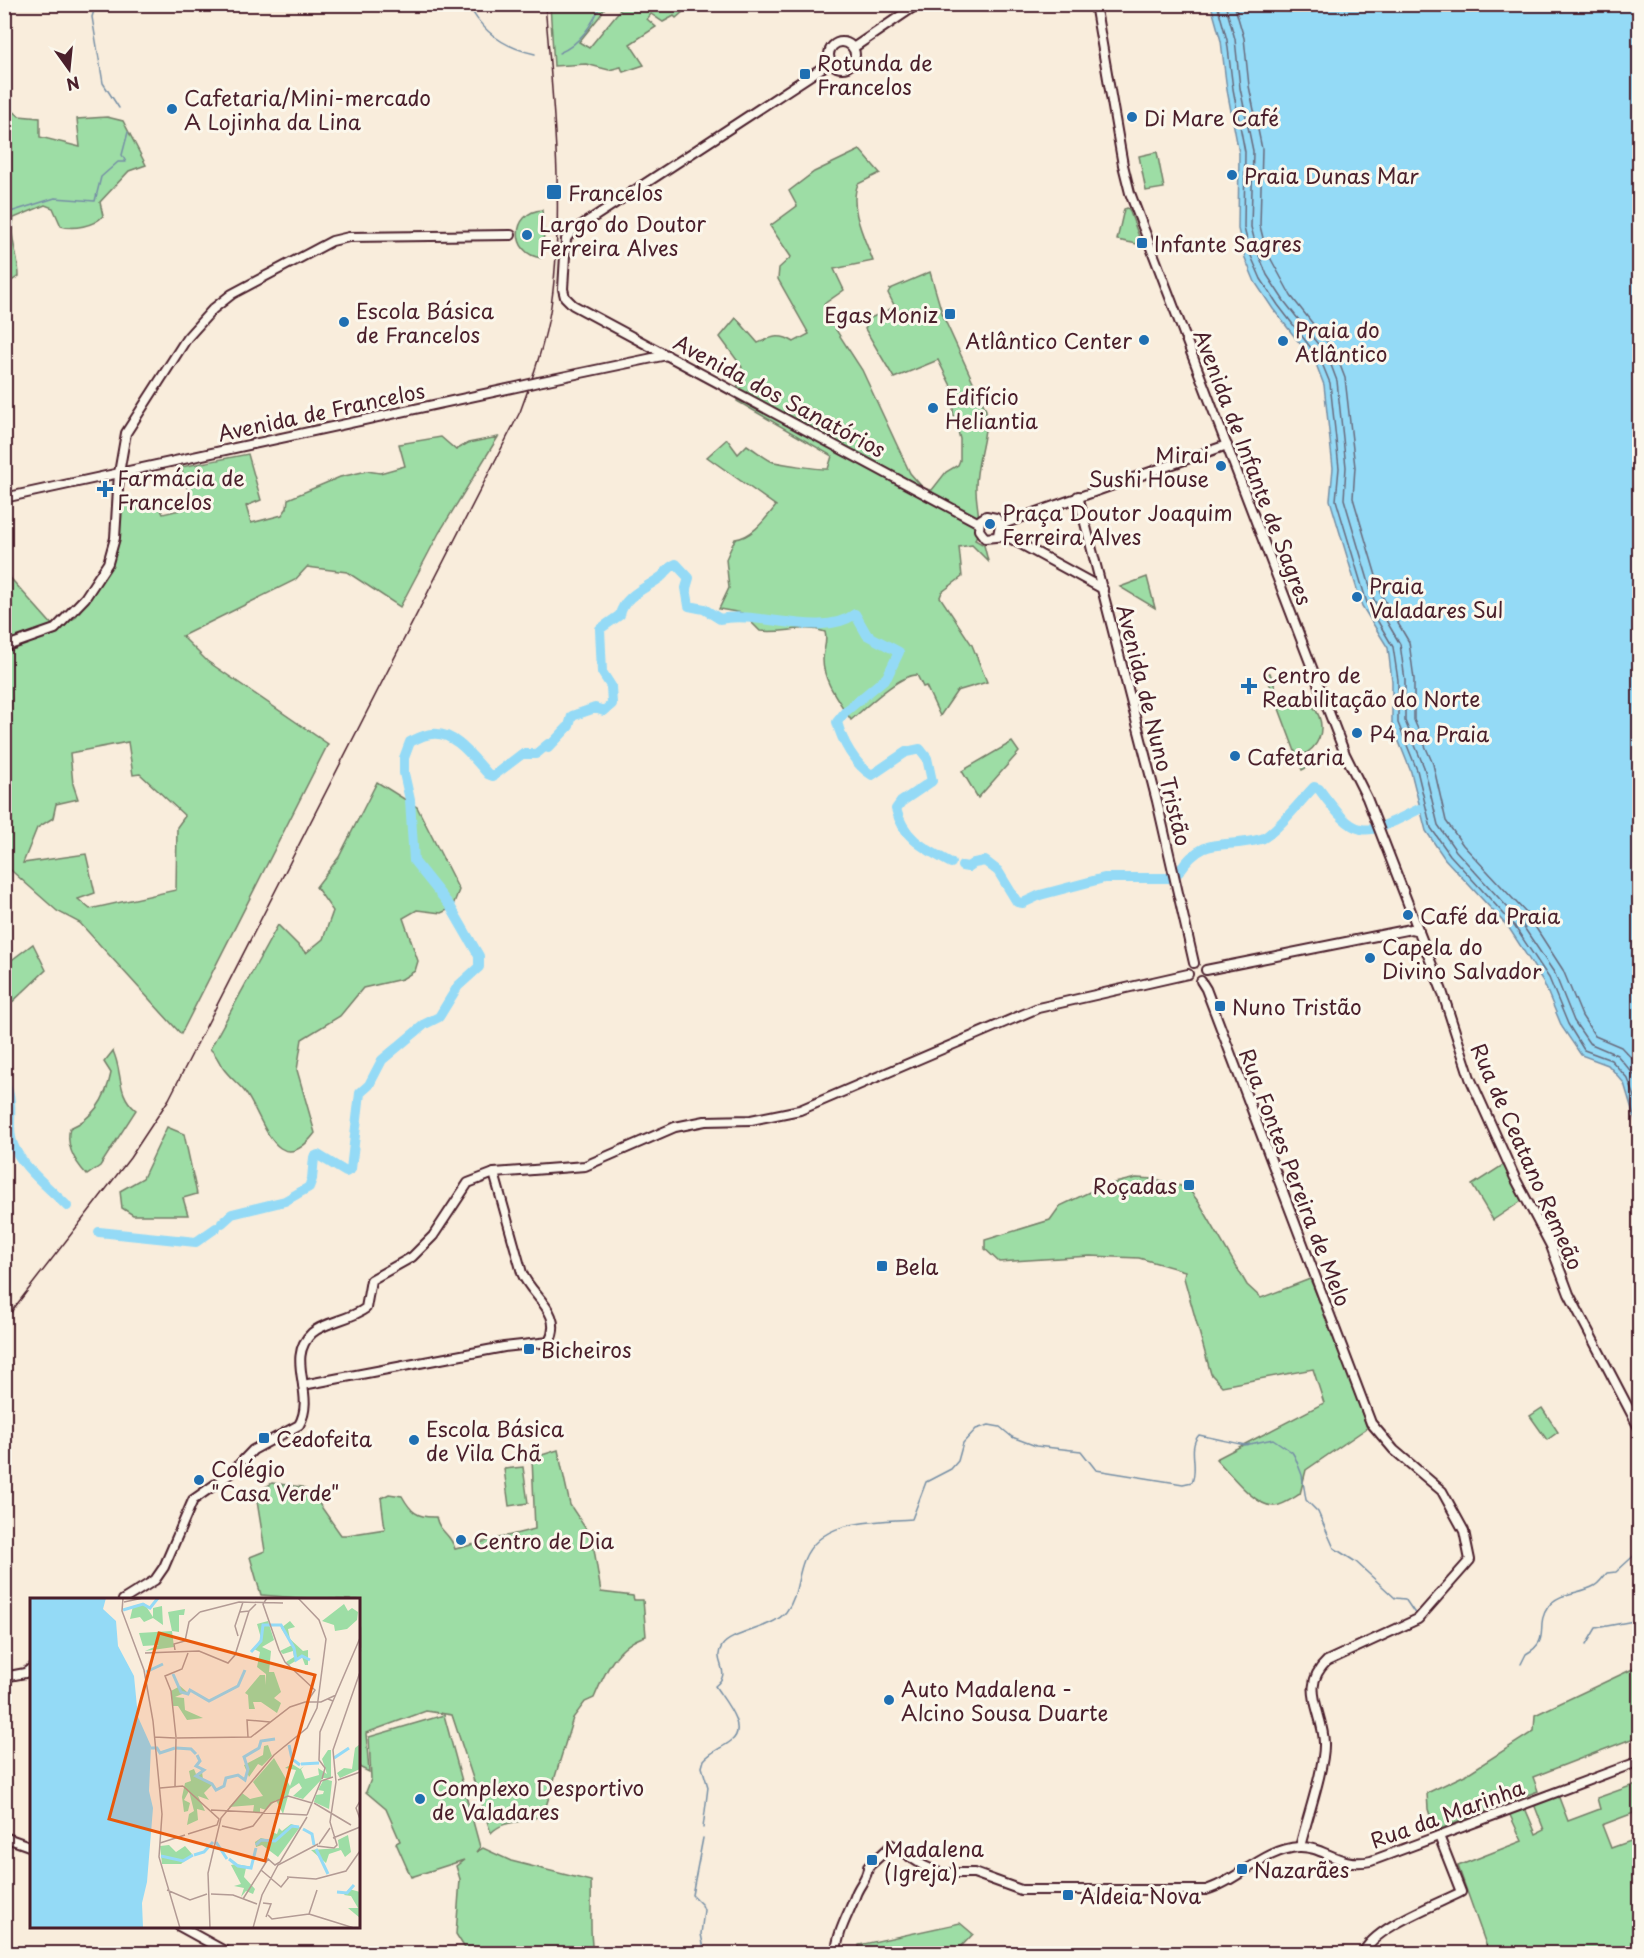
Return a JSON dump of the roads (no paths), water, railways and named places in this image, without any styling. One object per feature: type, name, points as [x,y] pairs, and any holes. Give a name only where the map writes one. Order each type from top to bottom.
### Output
[{"type":"main road","points":[[853,48],[918,4]]},
{"type":"main road","name":"Avenida de Infante de Sagres","points":[[1095,4],[1130,193],[1345,754],[1377,823],[1419,931]]},
{"type":"main road","points":[[845,42],[853,48],[855,57],[849,65],[840,67],[831,62],[830,52],[835,44],[845,42]]},
{"type":"main road","name":"Avenida dos Sanatórios","points":[[831,62],[571,232],[566,239],[563,289],[565,297],[573,305],[979,523]]},
{"type":"main road","points":[[4,647],[55,629],[72,614],[90,592],[108,563],[115,538],[119,473],[126,433],[188,338],[213,309],[232,294],[332,241],[349,237],[511,235]]},
{"type":"main road","points":[[644,342],[644,360]]},
{"type":"main road","name":"Avenida de Francelos","points":[[4,498],[667,355]]},
{"type":"main road","points":[[998,535],[1000,525],[1227,445]]},
{"type":"main road","name":"Avenida de Nuno Tristão","points":[[1078,496],[1157,801],[1194,963]]},
{"type":"main road","name":"Avenida dos Sanatórios","points":[[1000,525],[996,518],[990,516],[983,518],[979,523],[980,533],[985,538],[1006,536],[1103,589]]},
{"type":"main road","points":[[1206,970],[1411,929],[1419,931]]},
{"type":"main road","name":"Rua de Ceatano Remeão","points":[[1419,931],[1442,991],[1470,1078],[1515,1178],[1551,1246],[1569,1294],[1640,1430]]},
{"type":"main road","points":[[1194,963],[1200,963],[1206,970],[1206,975],[1201,981],[1191,980],[1188,974],[1188,969],[1194,963]]},
{"type":"main road","points":[[125,1598],[155,1580],[164,1567],[193,1500],[230,1474],[253,1450],[299,1425],[307,1403],[300,1361],[307,1339],[314,1331],[345,1321],[366,1308],[370,1280],[412,1257],[433,1236],[468,1183],[494,1173],[585,1166],[675,1127],[705,1121],[751,1120],[800,1110],[1038,1008],[1188,974]]},
{"type":"main road","name":"Rua Fontes Pereira de Melo","points":[[1201,981],[1371,1423],[1380,1436],[1442,1491],[1464,1531],[1470,1560],[1418,1619],[1327,1661],[1318,1669],[1312,1683],[1323,1732],[1324,1752],[1300,1847]]},
{"type":"main road","points":[[303,1386],[415,1363],[549,1342],[552,1332],[549,1308],[527,1285],[522,1273],[494,1173]]},
{"type":"main road","points":[[4,1677],[25,1673],[30,1669]]},
{"type":"main road","name":"Rua da Marinha","points":[[1300,1847],[1349,1864],[1360,1863],[1640,1761]]},
{"type":"main road","points":[[1363,1953],[1367,1944],[1380,1933],[1461,1892],[1439,1836]]},
{"type":"main road","points":[[4,1837],[30,1846]]},
{"type":"main road","points":[[836,1953],[839,1931],[855,1904],[856,1895],[868,1873],[868,1867],[892,1845],[924,1866],[940,1873],[974,1873],[1021,1890],[1206,1890],[1216,1887],[1268,1857],[1300,1847]]},
{"type":"main road","points":[[183,1928],[230,1953]]},
{"type":"water","points":[[1211,5],[1639,5],[1639,1133],[1624,1083],[1608,1065],[1581,1055],[1562,1027],[1543,981],[1509,928],[1445,859],[1426,831],[1411,772],[1392,724],[1392,681],[1388,648],[1362,606],[1330,500],[1333,468],[1324,385],[1316,364],[1273,309],[1255,282],[1245,258],[1238,229],[1239,153],[1227,90],[1221,41]]},
{"type":"waterway","points":[[96,4],[92,17],[103,83],[119,108]]},
{"type":"waterway","points":[[468,4],[487,31],[514,48],[535,54]]},
{"type":"waterway","points":[[559,53],[579,39],[594,19],[601,4]]},
{"type":"waterway","points":[[4,214],[55,198],[95,201],[101,177],[118,162],[126,162],[122,155],[128,132]]},
{"type":"waterway","points":[[222,1223],[232,1214],[285,1201],[309,1187],[314,1157],[318,1155],[346,1172],[351,1169],[360,1093],[369,1085],[382,1060],[425,1024],[439,1017],[458,986],[479,967],[479,956],[450,906],[414,861],[410,800],[404,773],[404,758],[410,742],[429,734],[448,737],[463,747],[488,774],[493,776],[522,754],[536,754],[548,744],[548,748],[569,726],[572,716],[595,708],[604,711],[612,704],[611,686],[602,672],[600,629],[620,615],[622,608],[631,597],[661,577],[673,565],[676,564],[689,578],[686,588],[689,606],[704,609],[720,619],[735,617],[825,624],[841,621],[855,614],[867,635],[899,652],[887,677],[845,712],[837,722],[850,752],[872,775],[906,752],[920,749],[927,758],[932,781],[901,802],[896,809],[904,829],[910,836],[951,863]]},
{"type":"waterway","points":[[1179,872],[1188,860],[1206,847],[1248,842],[1266,836],[1314,787],[1319,789],[1343,818],[1353,826],[1363,829],[1385,825],[1419,809]]},
{"type":"waterway","points":[[962,866],[968,867],[985,861],[998,871],[1017,902],[1023,903],[1040,895],[1104,878],[1170,878]]},
{"type":"waterway","points":[[4,1082],[8,1090],[10,1106],[10,1135],[16,1151],[28,1168],[67,1206]]},
{"type":"waterway","points":[[99,1232],[196,1242],[216,1228]]},
{"type":"waterway","points":[[703,1828],[708,1787],[702,1767],[704,1760],[731,1741],[737,1729],[733,1714],[715,1686],[723,1676],[719,1657],[722,1646],[734,1637],[771,1623],[786,1612],[793,1600],[804,1560],[812,1546],[823,1536],[850,1525],[912,1519],[926,1482],[951,1469],[958,1461],[963,1443],[976,1429],[989,1425],[1000,1427],[1012,1437],[1036,1446],[1081,1451],[1096,1470],[1183,1484],[1192,1482],[1194,1476],[1193,1451],[1199,1435],[1245,1445],[1273,1439],[1292,1452],[1295,1457],[1302,1475],[1306,1500],[1318,1512],[1334,1548],[1356,1562],[1395,1598],[1405,1599],[1416,1615]]},
{"type":"waterway","points":[[1521,1664],[1526,1654],[1534,1649],[1541,1638],[1542,1620],[1552,1602],[1596,1585],[1607,1573],[1616,1572],[1640,1550]]},
{"type":"waterway","points":[[1586,1645],[1596,1628],[1634,1621]]},
{"type":"waterway","points":[[703,1838],[692,1895],[704,1910],[701,1934],[705,1954]]},
{"type":"railway","points":[[4,1321],[130,1158],[169,1099],[520,412],[545,333],[555,269],[556,155],[545,4]]},
{"type":"place","name":"Rotunda de Francelos","points":[[805,74]]},
{"type":"place","name":"Cafetaria/Mini-mercado A Lojinha da Lina","points":[[172,109]]},
{"type":"place","name":"Di Mare Café","points":[[1132,117]]},
{"type":"place","name":"Praia Dunas Mar","points":[[1232,175]]},
{"type":"place","name":"Francelos","points":[[554,192]]},
{"type":"place","name":"Largo do Doutor Ferreira Alves","points":[[527,235]]},
{"type":"place","name":"Infante Sagres","points":[[1142,243]]},
{"type":"place","name":"Egas Moniz","points":[[950,314]]},
{"type":"place","name":"Escola Básica de Francelos","points":[[344,322]]},
{"type":"place","name":"Atlântico Center","points":[[1144,340]]},
{"type":"place","name":"Praia do Atlântico","points":[[1283,341]]},
{"type":"place","name":"Edifício Heliantia","points":[[933,408]]},
{"type":"place","name":"Mirai Sushi House","points":[[1221,466]]},
{"type":"place","name":"Farmácia de Francelos","points":[[105,489]]},
{"type":"place","name":"Praça Doutor Joaquim Ferreira Alves","points":[[990,524]]},
{"type":"place","name":"Praia Valadares Sul","points":[[1357,597]]},
{"type":"place","name":"Centro de Reabilitação do Norte","points":[[1249,686]]},
{"type":"place","name":"P4 na Praia","points":[[1357,733]]},
{"type":"place","name":"Cafetaria","points":[[1235,756]]},
{"type":"place","name":"Café da Praia","points":[[1408,915]]},
{"type":"place","name":"Capela do Divino Salvador","points":[[1370,958]]},
{"type":"place","name":"Nuno Tristão","points":[[1220,1006]]},
{"type":"place","name":"Roçadas","points":[[1189,1185]]},
{"type":"place","name":"Bela","points":[[882,1266]]},
{"type":"place","name":"Bicheiros","points":[[529,1349]]},
{"type":"place","name":"Cedofeita","points":[[264,1438]]},
{"type":"place","name":"Escola Básica de Vila Chã","points":[[414,1440]]},
{"type":"place","name":"Colégio \"Casa Verde\"","points":[[199,1480]]},
{"type":"place","name":"Centro de Dia","points":[[461,1540]]},
{"type":"place","name":"Auto Madalena - Alcino Sousa Duarte","points":[[889,1700]]},
{"type":"place","name":"Complexo Desportivo de Valadares","points":[[420,1799]]},
{"type":"place","name":"Madalena (Igreja)","points":[[872,1860]]},
{"type":"place","name":"Nazarães","points":[[1242,1869]]},
{"type":"place","name":"Aldeia Nova","points":[[1068,1895]]}]
